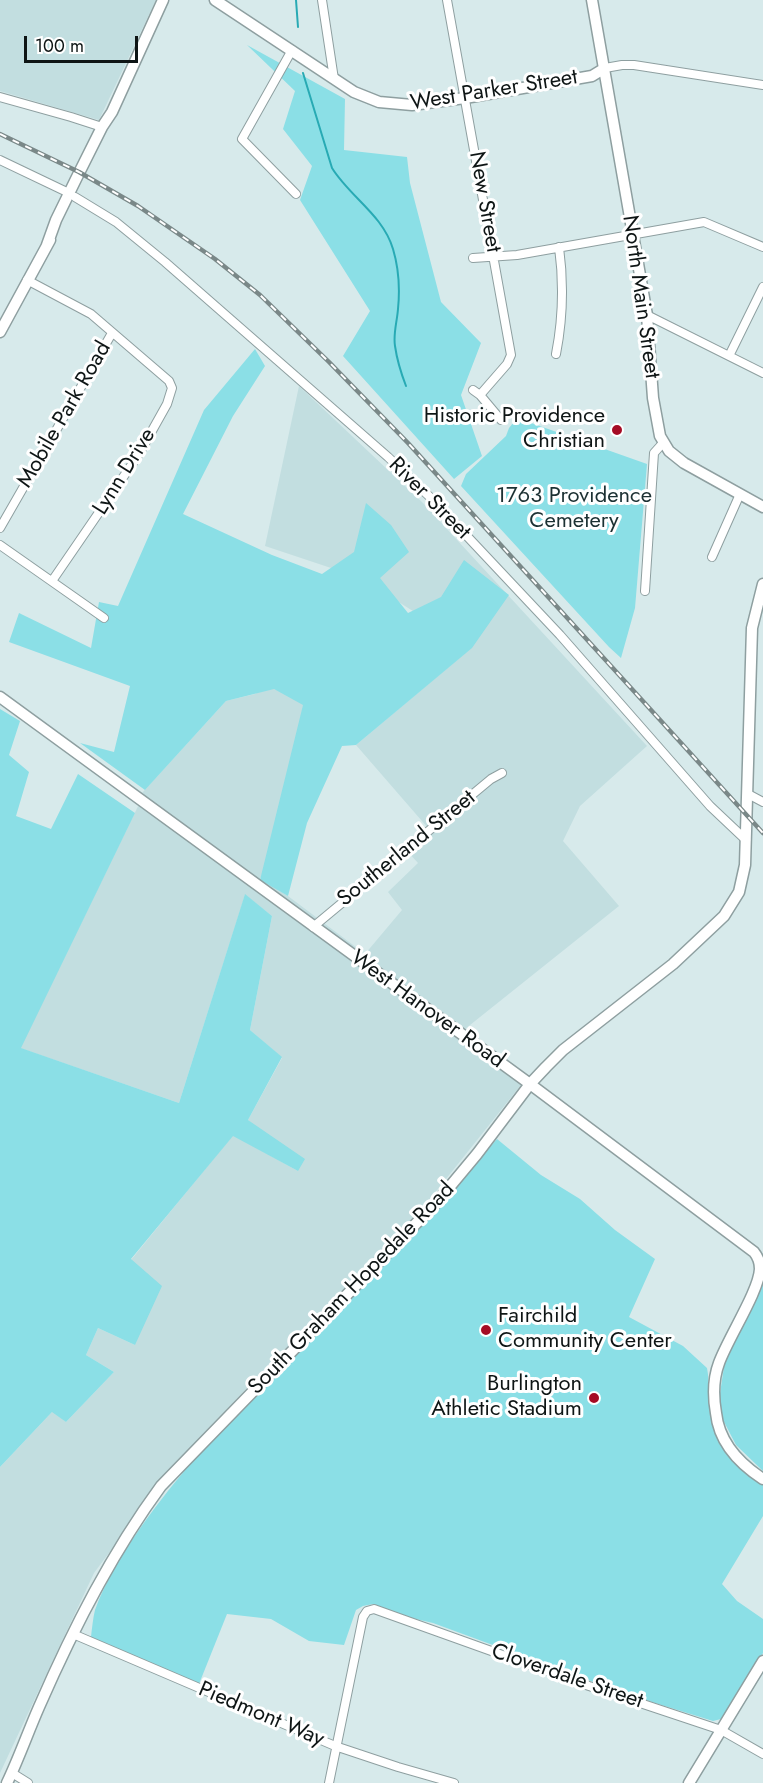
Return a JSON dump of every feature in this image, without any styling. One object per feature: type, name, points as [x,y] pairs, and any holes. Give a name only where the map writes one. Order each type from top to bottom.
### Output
[{"type":"street","points":[[72,195],[163,0]]},
{"type":"street","name":"West Parker Street","points":[[215,0],[366,98],[392,105],[412,105],[465,98],[592,76],[605,68],[622,65],[763,85]]},
{"type":"street","points":[[322,0],[334,79]]},
{"type":"street","name":"New Street","points":[[447,0],[511,355],[507,364],[477,393],[501,420]]},
{"type":"street","name":"North Main Street","points":[[592,0],[647,315],[653,398],[657,426],[663,442]]},
{"type":"street","points":[[292,50],[242,139],[296,194]]},
{"type":"street","points":[[0,97],[102,128]]},
{"type":"street","points":[[0,332],[110,125],[112,112]]},
{"type":"street","name":"River Street","points":[[0,160],[72,195],[116,222],[388,457],[433,500],[565,641],[710,806],[746,840]]},
{"type":"street","points":[[473,258],[559,247],[704,222],[763,247]]},
{"type":"street","points":[[556,354],[564,288],[559,247]]},
{"type":"street","name":"Lynn Drive","points":[[27,280],[91,314],[169,381],[172,388],[172,393],[129,471],[52,581]]},
{"type":"street","points":[[729,356],[763,287]]},
{"type":"street","points":[[647,315],[763,373]]},
{"type":"street","name":"Mobile Park Road","points":[[0,528],[112,333]]},
{"type":"street","points":[[645,591],[654,453],[663,442],[684,463],[762,507]]},
{"type":"street","points":[[712,557],[740,494]]},
{"type":"street","points":[[0,545],[104,618]]},
{"type":"street","name":"South Graham Hopedale Road","points":[[9,1778],[73,1634],[111,1561],[161,1486],[437,1202],[530,1084],[563,1050],[660,975],[724,916],[733,903],[742,884],[746,840],[752,628],[763,584]]},
{"type":"street","name":"West Hanover Road","points":[[0,697],[749,1247],[757,1256],[760,1271],[719,1364],[713,1395],[716,1419],[721,1433],[735,1456],[763,1479]]},
{"type":"street","name":"Southerland Street","points":[[314,927],[491,779],[502,773]]},
{"type":"street","points":[[747,794],[763,802]]},
{"type":"street","name":"Cloverdale Street","points":[[335,1746],[363,1617],[367,1611],[377,1609],[589,1686],[721,1730],[763,1754]]},
{"type":"street","name":"Piedmont Way","points":[[73,1634],[335,1746],[452,1783]]},
{"type":"street","points":[[689,1783],[763,1661]]},
{"type":"street","points":[[329,1783],[336,1755],[335,1746]]},
{"type":"street","points":[[9,1778],[28,1783]]},
{"type":"shaded area","points":[[0,0],[156,0],[99,120],[0,91]]},
{"type":"shaded area","points":[[299,386],[423,503],[647,746],[580,806],[563,841],[619,906],[455,1037],[521,1085],[406,1229],[263,1371],[177,1462],[94,1573],[0,1773],[0,1467],[53,1411],[66,1422],[114,1372],[86,1355],[98,1328],[135,1345],[131,1260],[233,1135],[298,1171],[248,1120],[282,1058],[250,1030],[272,916],[245,895],[179,1103],[20,1048],[144,794],[142,793],[226,701],[255,694],[265,687],[304,696],[293,804],[260,879],[288,896],[365,954],[402,910],[388,892],[418,863],[407,851],[428,828],[356,745],[471,648],[361,578],[265,546]]},
{"type":"green space","points":[[247,45],[345,99],[344,150],[407,157],[410,183],[441,302],[481,343],[461,395],[482,456],[454,479],[343,356],[370,311],[300,200],[312,166],[283,129],[295,91]]},
{"type":"green space","points":[[255,349],[265,366],[233,416],[183,514],[272,555],[322,574],[354,552],[366,503],[391,525],[409,552],[380,578],[408,613],[441,597],[464,560],[509,595],[472,648],[356,745],[342,746],[307,823],[288,896],[260,880],[303,705],[274,689],[226,701],[145,790],[80,743],[114,752],[130,686],[9,642],[19,613],[91,648],[99,602],[118,606],[204,410]]},
{"type":"green space","name":"1763 Providence Cemetery","points":[[517,418],[647,464],[635,608],[621,658],[461,486],[466,474],[506,436]]},
{"type":"green space","points":[[0,709],[20,721],[9,755],[29,772],[16,816],[51,829],[78,774],[135,813],[21,1048],[179,1103],[245,894],[272,916],[250,1030],[282,1057],[248,1120],[305,1159],[298,1171],[233,1136],[131,1259],[162,1286],[135,1345],[98,1328],[86,1355],[114,1372],[66,1422],[52,1412],[0,1467]]},
{"type":"green space","points":[[497,1139],[541,1175],[580,1199],[615,1230],[655,1259],[629,1317],[683,1346],[707,1368],[710,1410],[716,1434],[735,1463],[763,1485],[763,1516],[722,1584],[737,1601],[763,1619],[763,1653],[725,1718],[713,1721],[655,1703],[433,1623],[407,1617],[373,1604],[356,1610],[344,1645],[309,1641],[271,1619],[227,1614],[199,1684],[91,1637],[95,1610],[114,1569],[154,1509],[183,1473],[453,1189]]},
{"type":"green space","points":[[763,1284],[763,1471],[736,1445],[721,1416],[719,1400],[725,1360]]},
{"type":"waterway","points":[[296,0],[298,27]]},
{"type":"waterway","points":[[303,73],[332,168],[382,226],[393,249],[399,286],[395,341],[398,361],[406,386]]},
{"type":"railway","points":[[0,134],[79,172],[138,206],[215,259],[260,295],[408,443],[763,833]]},
{"type":"place","name":"Historic Providence Christian","points":[[617,430]]},
{"type":"place","name":"Fairchild Community Center","points":[[486,1330]]},
{"type":"place","name":"Burlington Athletic Stadium","points":[[594,1398]]}]
